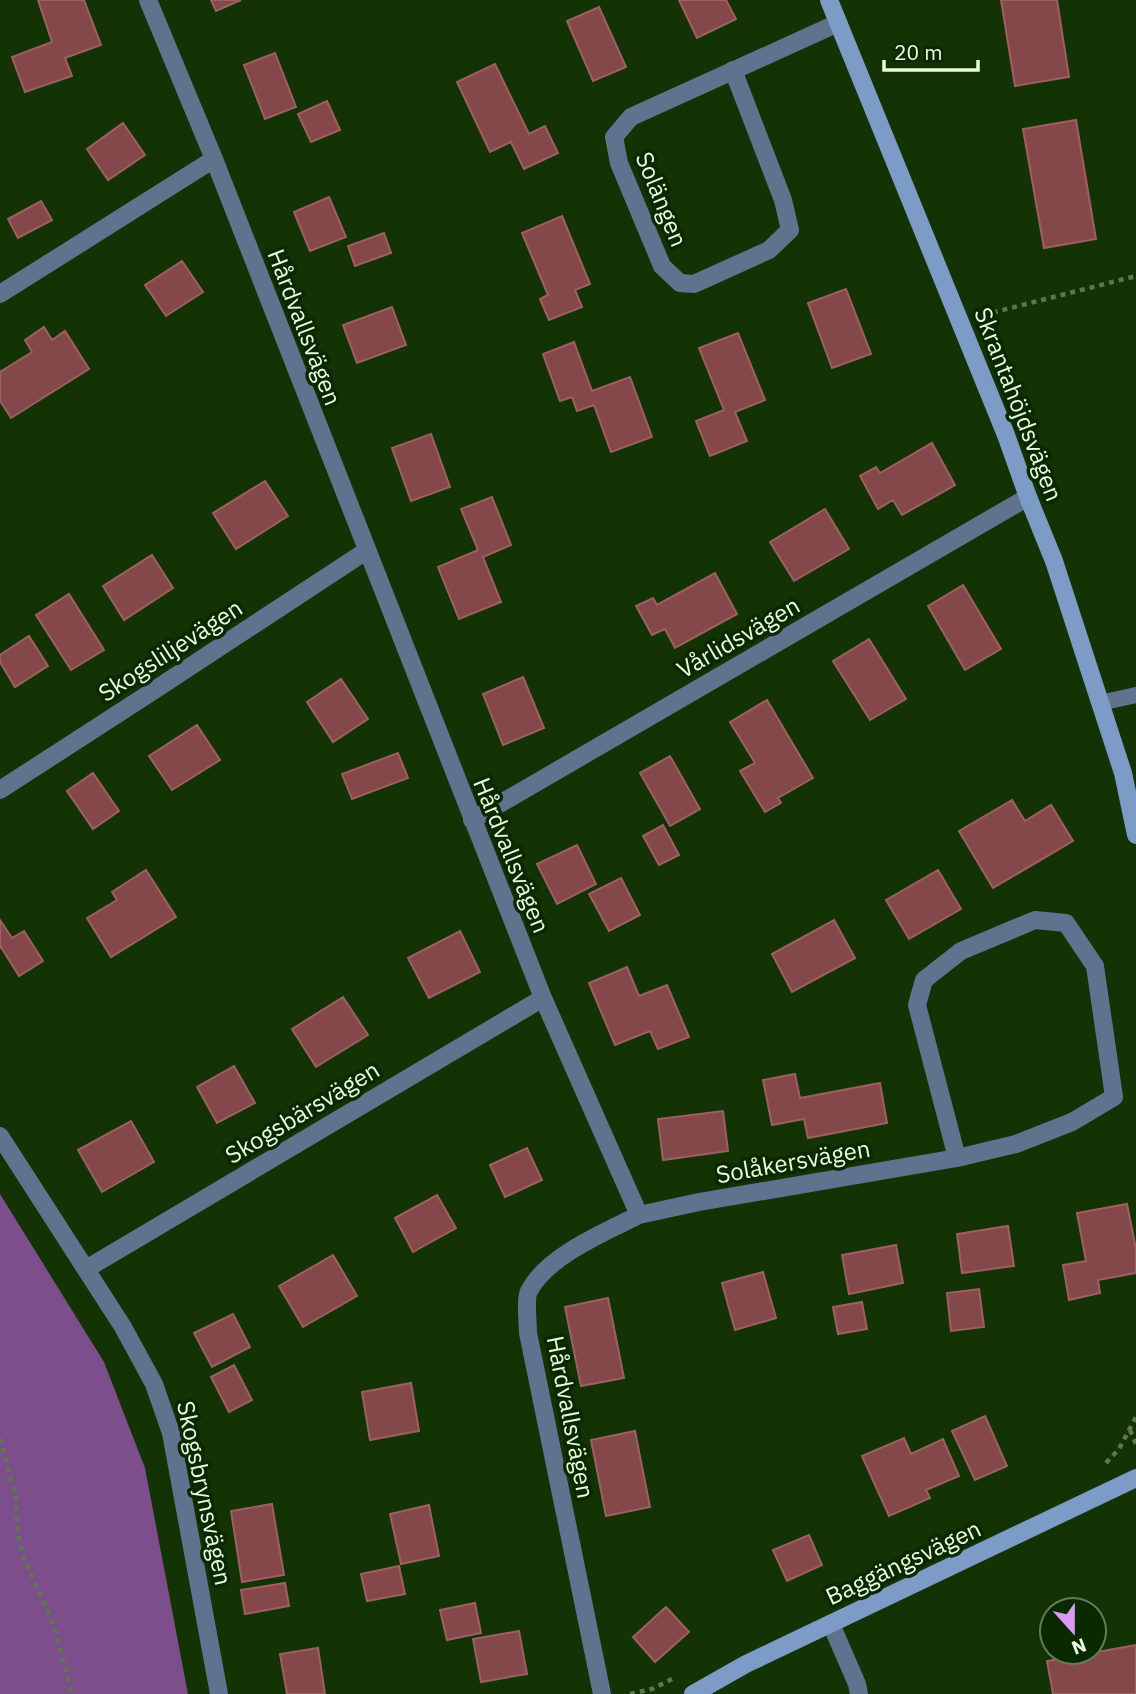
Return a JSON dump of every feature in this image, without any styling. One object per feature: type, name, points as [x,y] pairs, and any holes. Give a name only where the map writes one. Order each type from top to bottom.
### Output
[{"type":"street","name":"Hårdvallsvägen","points":[[148,0],[214,159],[542,998],[639,1215],[548,1266],[528,1293],[528,1334],[602,1694]]},
{"type":"street","name":"Skrantahöjdsvägen","points":[[829,0],[996,410],[1054,561],[1123,774],[1136,835]]},
{"type":"street","name":"Solängen","points":[[733,70],[783,200],[790,230],[769,250],[694,284],[680,283],[662,266],[619,163],[614,137],[631,117],[733,70],[838,23]]},
{"type":"street","points":[[0,294],[214,159]]},
{"type":"street","name":"Vårlidsvägen","points":[[472,820],[1028,497]]},
{"type":"street","name":"Skogsliljevägen","points":[[0,790],[366,551]]},
{"type":"street","name":"Solåkersvägen","points":[[639,1215],[699,1202],[957,1158],[1016,1144],[1072,1122],[1114,1097],[1095,966],[1066,923],[1035,919],[961,951],[924,980],[917,1005],[957,1158]]},
{"type":"street","name":"Skogsbärsvägen","points":[[86,1269],[542,998]]},
{"type":"street","name":"Skogsbrynsvägen","points":[[0,1136],[123,1328],[154,1384],[172,1433],[219,1694]]},
{"type":"street","name":"Baggängsvägen","points":[[693,1694],[746,1664],[1136,1478]]},
{"type":"street","points":[[831,1624],[859,1694]]},
{"type":"lane","points":[[1100,704],[1136,695]]},
{"type":"path","points":[[978,317],[1136,276]]},
{"type":"path","points":[[1129,1429],[1136,1444]]},
{"type":"path","points":[[0,1438],[16,1497],[17,1528],[23,1556],[54,1626],[72,1694]]},
{"type":"shaded area","points":[[0,1194],[104,1362],[145,1468],[188,1694],[0,1694]]},
{"type":"building","points":[[38,0],[84,0],[101,45],[65,58],[72,76],[25,92],[12,57],[52,42]]},
{"type":"building","points":[[211,0],[241,0],[216,11]]},
{"type":"building","points":[[679,0],[726,0],[736,19],[697,38]]},
{"type":"building","points":[[1001,0],[1057,0],[1069,77],[1015,86]]},
{"type":"building","points":[[599,7],[626,67],[593,81],[567,21]]},
{"type":"building","points":[[275,53],[296,107],[265,119],[244,65]]},
{"type":"building","points":[[495,64],[529,134],[545,126],[558,153],[524,169],[511,142],[490,152],[457,82]]},
{"type":"building","points":[[327,101],[340,130],[311,142],[298,114]]},
{"type":"building","points":[[1076,120],[1096,239],[1044,248],[1023,129]]},
{"type":"building","points":[[123,123],[145,155],[108,180],[87,149]]},
{"type":"building","points":[[329,197],[346,237],[310,251],[294,212]]},
{"type":"building","points":[[41,201],[52,220],[18,238],[8,219]]},
{"type":"building","points":[[562,216],[590,284],[575,290],[582,307],[549,320],[540,299],[548,295],[522,233]]},
{"type":"building","points":[[384,233],[391,253],[355,266],[348,246]]},
{"type":"building","points":[[182,261],[203,292],[166,316],[145,285]]},
{"type":"building","points":[[846,289],[871,354],[832,368],[808,303]]},
{"type":"building","points":[[392,307],[406,345],[357,363],[343,325]]},
{"type":"building","points":[[44,327],[52,340],[65,331],[89,369],[11,418],[0,401],[0,372],[32,352],[25,340]]},
{"type":"building","points":[[738,333],[765,400],[735,412],[747,441],[710,456],[696,421],[724,410],[699,348]]},
{"type":"building","points":[[574,342],[592,391],[630,377],[652,437],[611,452],[594,405],[577,411],[572,397],[560,401],[543,354]]},
{"type":"building","points":[[431,434],[450,487],[411,501],[392,448]]},
{"type":"building","points":[[932,443],[955,485],[902,515],[893,500],[878,509],[860,476],[876,467],[880,473]]},
{"type":"building","points":[[265,481],[288,516],[236,549],[213,513]]},
{"type":"building","points":[[492,497],[511,545],[483,557],[501,602],[459,619],[438,567],[478,550],[461,509]]},
{"type":"building","points":[[825,509],[849,549],[794,581],[770,542]]},
{"type":"building","points":[[152,555],[173,588],[124,620],[103,586]]},
{"type":"building","points":[[715,573],[737,614],[675,648],[665,629],[652,635],[636,606],[653,598],[657,605]]},
{"type":"building","points":[[963,585],[1001,649],[965,670],[928,606]]},
{"type":"building","points":[[69,594],[104,650],[71,670],[36,615]]},
{"type":"building","points":[[29,636],[48,666],[15,687],[0,662],[0,655]]},
{"type":"building","points":[[869,639],[906,699],[870,720],[833,661]]},
{"type":"building","points":[[523,677],[544,728],[503,745],[483,694]]},
{"type":"building","points":[[341,679],[368,719],[333,742],[307,702]]},
{"type":"building","points":[[767,700],[813,778],[778,798],[781,803],[765,812],[740,771],[755,763],[730,722]]},
{"type":"building","points":[[197,725],[220,760],[172,790],[149,756]]},
{"type":"building","points":[[398,753],[408,778],[352,799],[342,774]]},
{"type":"building","points":[[670,756],[700,809],[670,826],[640,773]]},
{"type":"building","points":[[93,773],[119,811],[93,829],[67,791]]},
{"type":"building","points":[[1012,800],[1025,821],[1051,805],[1073,841],[993,888],[959,831]]},
{"type":"building","points":[[663,825],[679,855],[659,865],[643,836]]},
{"type":"building","points":[[577,845],[596,884],[557,904],[537,864]]},
{"type":"building","points":[[146,870],[176,917],[111,957],[87,918],[117,900],[112,892]]},
{"type":"building","points":[[938,870],[961,909],[909,939],[886,900]]},
{"type":"building","points":[[621,878],[640,915],[609,931],[589,894]]},
{"type":"building","points":[[0,920],[12,938],[24,931],[43,961],[19,976],[0,948]]},
{"type":"building","points":[[834,920],[855,958],[792,992],[772,954]]},
{"type":"building","points":[[460,931],[480,972],[429,998],[408,958]]},
{"type":"building","points":[[627,967],[639,996],[667,985],[689,1037],[658,1049],[650,1031],[615,1045],[589,983]]},
{"type":"building","points":[[343,997],[368,1035],[316,1067],[292,1029]]},
{"type":"building","points":[[234,1066],[255,1103],[217,1123],[197,1087]]},
{"type":"building","points":[[795,1074],[800,1098],[880,1083],[887,1123],[808,1138],[804,1119],[772,1125],[763,1080]]},
{"type":"building","points":[[723,1111],[728,1151],[663,1160],[658,1119]]},
{"type":"building","points":[[131,1121],[154,1162],[102,1192],[78,1150]]},
{"type":"building","points":[[527,1148],[542,1180],[505,1197],[490,1165]]},
{"type":"building","points":[[437,1195],[456,1228],[413,1252],[395,1218]]},
{"type":"building","points":[[1127,1204],[1136,1249],[1136,1273],[1098,1280],[1100,1293],[1069,1300],[1063,1265],[1086,1261],[1077,1213]]},
{"type":"building","points":[[1008,1226],[1014,1266],[962,1273],[957,1234]]},
{"type":"building","points":[[896,1245],[903,1283],[849,1294],[842,1255]]},
{"type":"building","points":[[333,1255],[357,1296],[303,1327],[279,1286]]},
{"type":"building","points":[[763,1272],[776,1318],[735,1330],[722,1283]]},
{"type":"building","points":[[979,1289],[984,1327],[951,1331],[947,1293]]},
{"type":"building","points":[[608,1298],[624,1378],[581,1386],[565,1307]]},
{"type":"building","points":[[862,1302],[867,1329],[838,1334],[833,1307]]},
{"type":"building","points":[[233,1314],[250,1347],[212,1367],[194,1333]]},
{"type":"building","points":[[234,1365],[252,1400],[229,1412],[211,1377]]},
{"type":"building","points":[[411,1383],[419,1431],[370,1440],[362,1392]]},
{"type":"building","points":[[985,1416],[1007,1466],[975,1480],[952,1431]]},
{"type":"building","points":[[635,1431],[650,1507],[606,1516],[591,1440]]},
{"type":"building","points":[[904,1438],[911,1454],[943,1439],[959,1476],[926,1490],[930,1498],[889,1516],[862,1456]]},
{"type":"building","points":[[272,1504],[284,1575],[242,1582],[231,1511]]},
{"type":"building","points":[[429,1505],[439,1556],[401,1564],[390,1514]]},
{"type":"building","points":[[809,1535],[822,1565],[787,1581],[773,1550]]},
{"type":"building","points":[[399,1566],[405,1594],[367,1601],[361,1574]]},
{"type":"building","points":[[285,1583],[289,1606],[245,1614],[241,1590]]},
{"type":"building","points":[[475,1603],[481,1633],[447,1640],[440,1610]]},
{"type":"building","points":[[666,1607],[689,1632],[655,1662],[633,1637]]},
{"type":"building","points":[[519,1631],[527,1674],[481,1682],[473,1639]]},
{"type":"building","points":[[1136,1645],[1136,1694],[1053,1694],[1048,1666],[1108,1666],[1108,1650]]},
{"type":"building","points":[[318,1648],[325,1694],[287,1694],[280,1654]]}]
